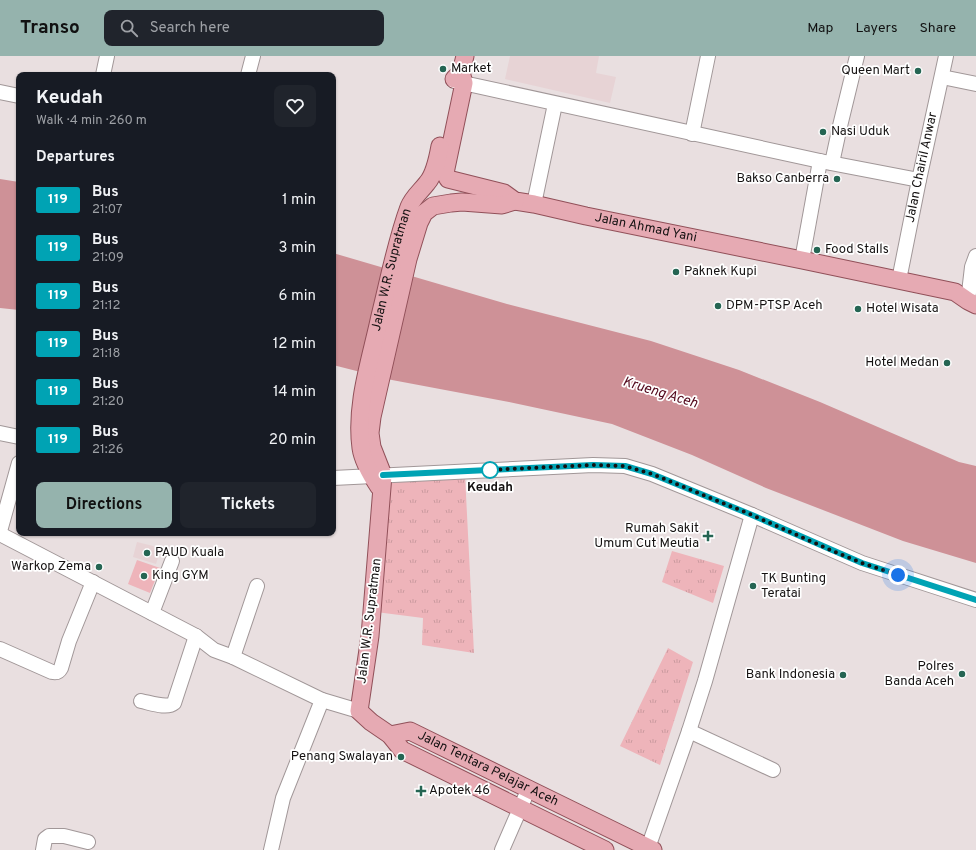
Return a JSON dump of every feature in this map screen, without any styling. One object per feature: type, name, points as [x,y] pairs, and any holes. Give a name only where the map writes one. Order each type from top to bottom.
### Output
[{"type":"main road","name":"Jalan Ahmad Yani","points":[[461,73],[445,173],[446,178],[448,179],[504,193],[515,201],[899,280],[969,296]]},
{"type":"main road","name":"Jalan W.R. Supratman","points":[[378,476],[361,449],[360,432],[402,257],[410,207],[416,195],[428,183],[431,177],[461,73]]},
{"type":"main road","points":[[402,257],[420,218],[433,206],[462,202],[502,205],[515,201]]},
{"type":"main road","name":"Jalan W.R. Supratman","points":[[359,711],[370,636],[382,492],[370,434],[372,418],[369,396]]},
{"type":"main road","points":[[359,711],[371,722],[390,735]]},
{"type":"main road","name":"Jalan Tentara Pelajar Aceh","points":[[605,850],[402,750],[390,735],[410,731],[651,849]]},
{"type":"street","points":[[104,72],[107,56]]},
{"type":"street","points":[[249,72],[253,56]]},
{"type":"street","points":[[692,134],[708,56]]},
{"type":"street","points":[[802,260],[826,162],[840,126],[857,56]]},
{"type":"street","name":"Jalan Chairil Anwar","points":[[899,280],[946,56]]},
{"type":"street","points":[[461,73],[555,104],[826,162],[919,180]]},
{"type":"street","points":[[942,77],[976,84]]},
{"type":"street","points":[[0,92],[16,95]]},
{"type":"street","points":[[534,204],[555,104]]},
{"type":"street","points":[[969,296],[972,267],[976,256]]},
{"type":"street","points":[[0,432],[16,436]]},
{"type":"street","points":[[336,478],[593,465],[625,466],[652,474],[752,515],[862,563],[976,600]]},
{"type":"street","points":[[16,474],[0,532],[196,636],[214,650],[233,657],[322,700],[359,711]]},
{"type":"street","points":[[651,849],[720,633],[752,515]]},
{"type":"street","points":[[152,614],[172,561]]},
{"type":"street","points":[[0,649],[52,672],[56,673],[59,671],[68,641],[92,582]]},
{"type":"street","points":[[233,657],[257,586]]},
{"type":"street","points":[[142,701],[167,706],[174,703],[196,636]]},
{"type":"street","points":[[274,849],[284,798],[322,700]]},
{"type":"street","points":[[689,731],[773,770]]},
{"type":"street","points":[[502,850],[529,788]]},
{"type":"street","points":[[43,850],[45,839],[49,836],[64,836],[80,844]]},
{"type":"shaded area","points":[[510,56],[599,56],[596,73],[616,77],[610,103],[505,79]]},
{"type":"shaded area","name":"PAUD Kuala","points":[[137,542],[161,548],[156,564],[133,557]]},
{"type":"green space","points":[[465,475],[474,653],[422,645],[423,618],[376,612],[391,484],[397,477]]},
{"type":"green space","points":[[672,551],[724,566],[713,603],[662,582]]},
{"type":"green space","name":"King GYM","points":[[137,560],[160,568],[150,593],[128,584]]},
{"type":"green space","points":[[668,648],[693,662],[660,765],[620,746]]},
{"type":"water","points":[[0,179],[16,182],[16,310],[0,308]]},
{"type":"water","name":"Krueng Aceh","points":[[336,254],[507,304],[651,341],[739,370],[820,402],[959,462],[976,466],[976,563],[903,541],[766,488],[692,455],[612,424],[509,402],[392,380],[336,366]]},
{"type":"bus line","name":"119","points":[[383,475],[593,465],[625,466],[652,474],[752,515],[862,563],[976,600]]},
{"type":"place","name":"Market","points":[[443,69]]},
{"type":"place","name":"Queen Mart","points":[[918,71]]},
{"type":"place","name":"Nasi Uduk","points":[[823,132]]},
{"type":"place","name":"Bakso Canberra","points":[[837,179]]},
{"type":"place","name":"Food Stalls","points":[[817,250]]},
{"type":"place","name":"Paknek Kupi","points":[[676,272]]},
{"type":"place","name":"DPM-PTSP Aceh","points":[[718,306]]},
{"type":"place","name":"Hotel Wisata","points":[[858,309]]},
{"type":"place","name":"Hotel Medan","points":[[947,363]]},
{"type":"place","name":"Keudah","points":[[490,470]]},
{"type":"place","name":"Rumah Sakit Umum Cut Meutia","points":[[708,536]]},
{"type":"place","name":"PAUD Kuala","points":[[147,553]]},
{"type":"place","name":"Warkop Zema","points":[[99,567]]},
{"type":"place","name":"King GYM","points":[[144,576]]},
{"type":"place","name":"TK Bunting Teratai","points":[[753,586]]},
{"type":"place","name":"Polres Banda Aceh","points":[[962,674]]},
{"type":"place","name":"Bank Indonesia","points":[[843,675]]},
{"type":"place","name":"Penang Swalayan","points":[[401,757]]},
{"type":"place","name":"Apotek 46","points":[[421,791]]},
{"type":"route","points":[[490,470],[488,470],[593,465],[625,466],[652,474],[752,515],[835,552],[898,575]]}]
